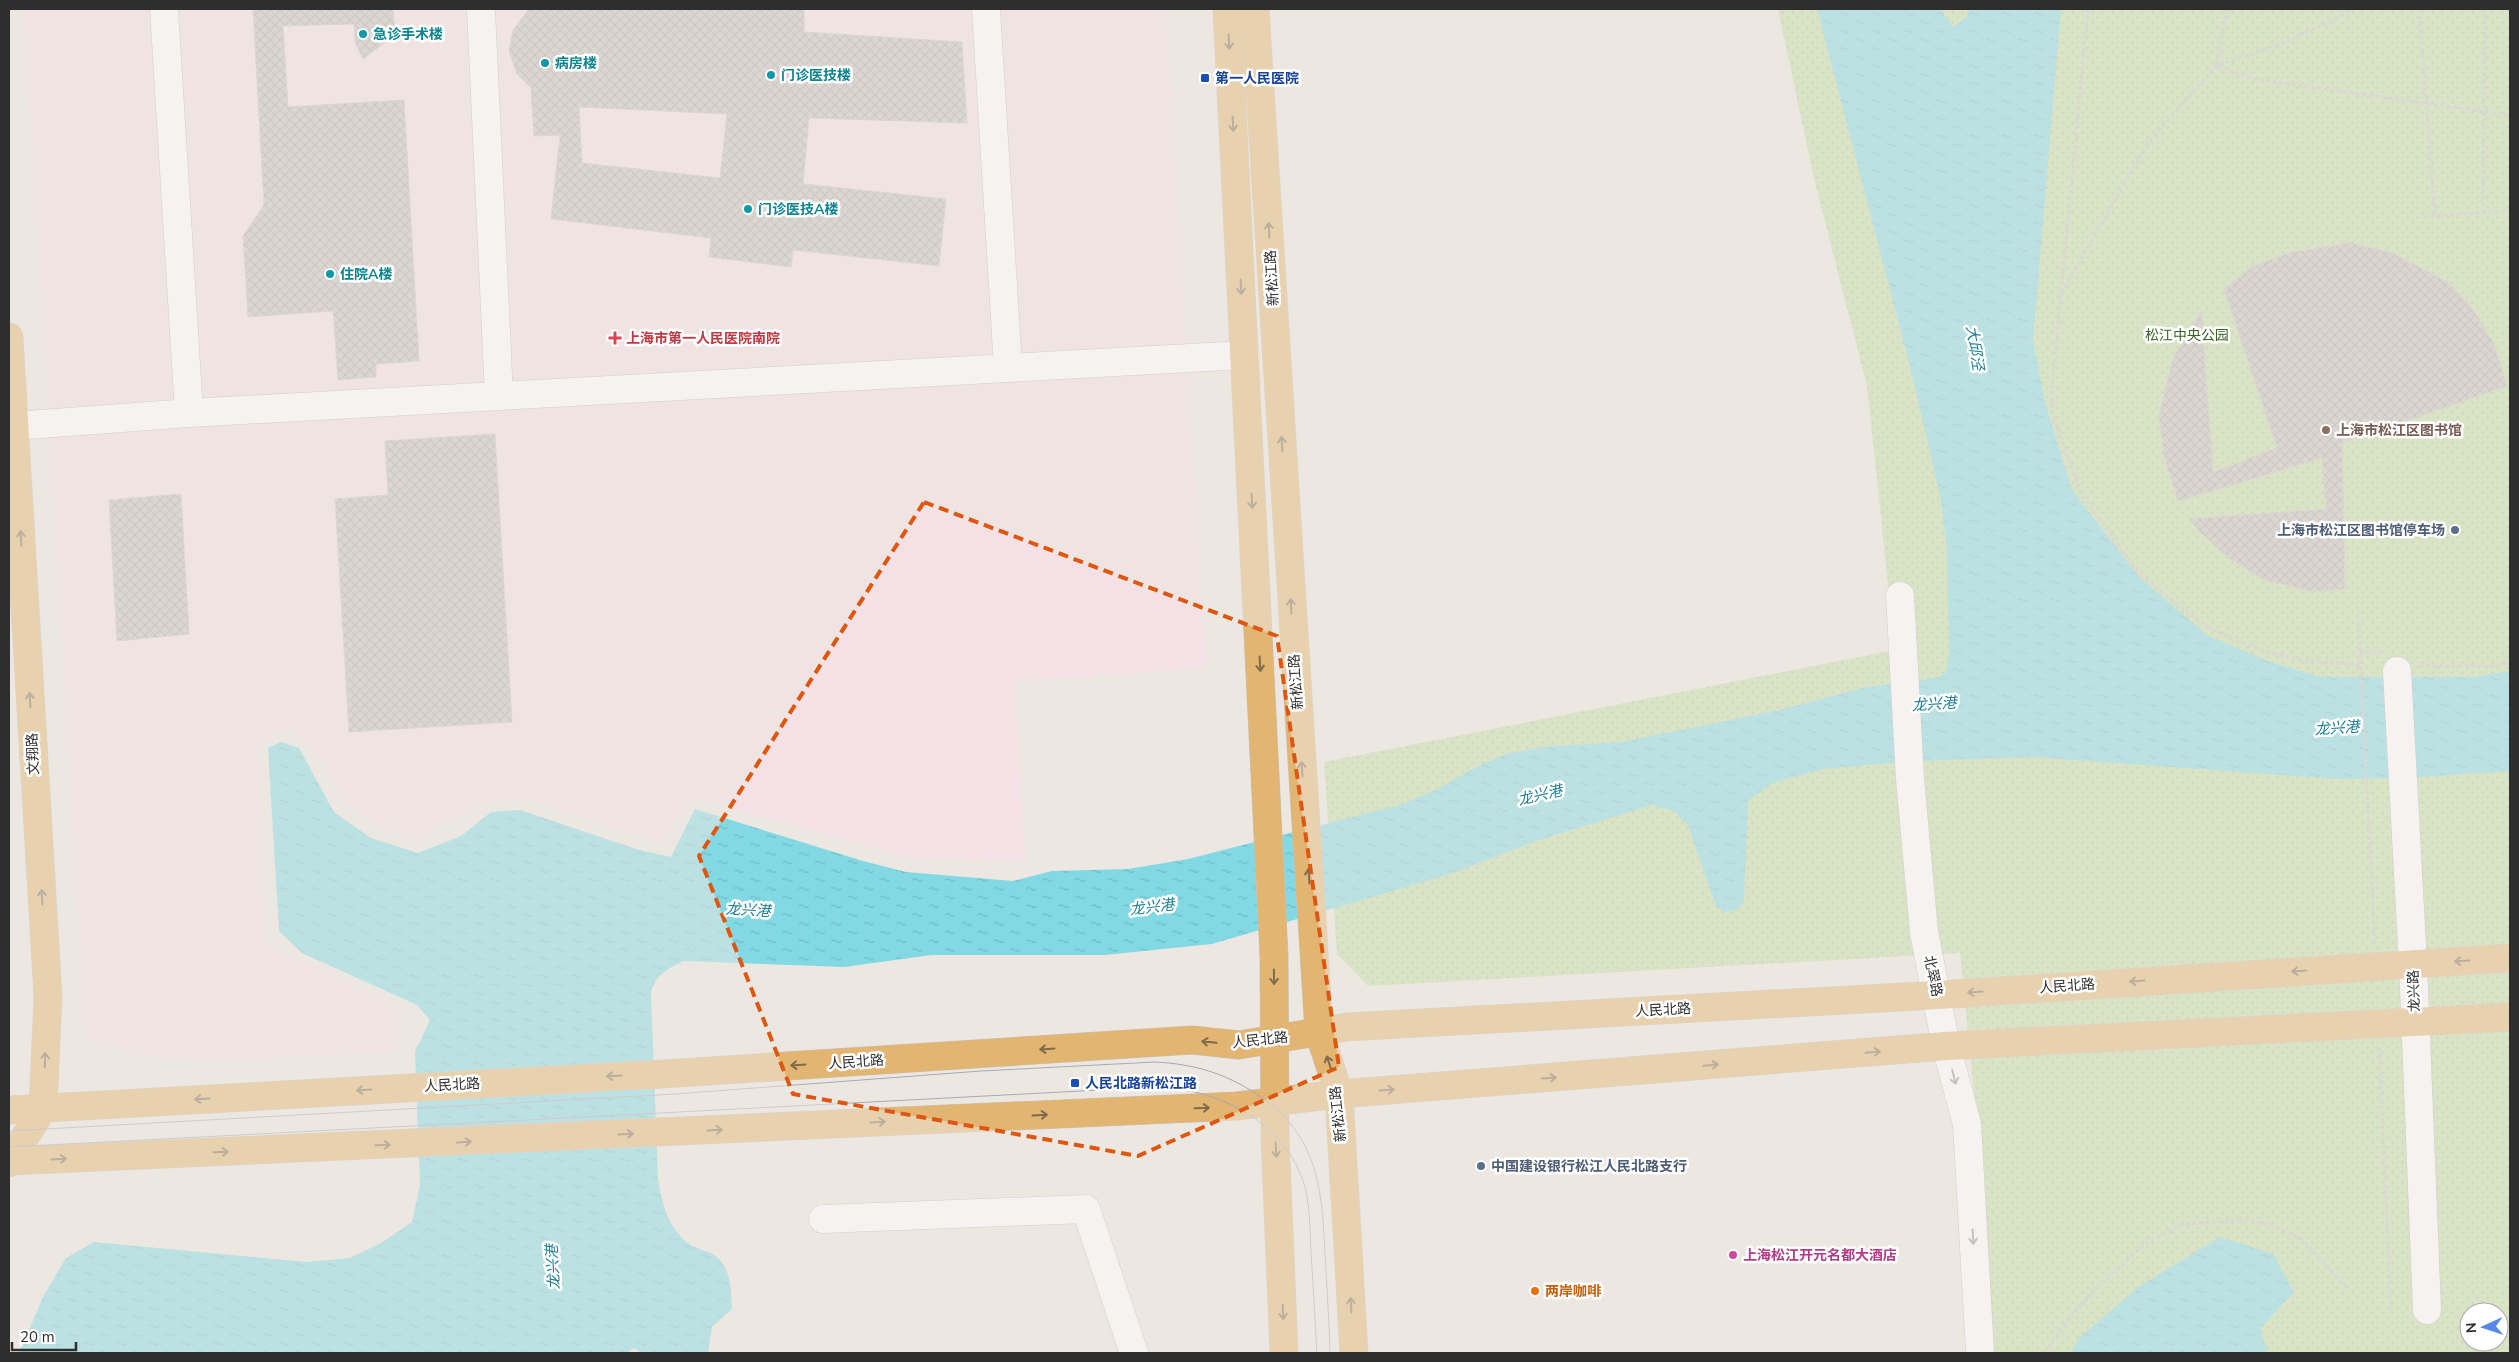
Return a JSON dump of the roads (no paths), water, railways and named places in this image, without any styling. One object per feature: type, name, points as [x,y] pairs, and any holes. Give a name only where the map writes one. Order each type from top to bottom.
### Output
[{"type":"main road","points":[[1227,9],[1268,829],[1275,1039],[1274,1101],[1284,1353]]},
{"type":"main road","name":"新松江路","points":[[1256,9],[1319,1032],[1339,1094],[1354,1353]]},
{"type":"main road","name":"文翔路","points":[[9,337],[48,997],[43,1108],[9,1161]]},
{"type":"main road","name":"人民北路","points":[[9,1110],[663,1074],[1192,1040],[1239,1045],[1347,1028],[1938,995],[2510,958]]},
{"type":"main road","points":[[9,1161],[1206,1108],[1339,1094],[1946,1046],[2510,1016]]},
{"type":"street","points":[[164,9],[189,413]]},
{"type":"street","points":[[480,9],[499,396]]},
{"type":"street","points":[[986,9],[1008,368]]},
{"type":"street","points":[[14,426],[189,413],[1244,355]]},
{"type":"street","name":"北翠路","points":[[1900,596],[1910,779],[1924,932],[1938,995],[1946,1046],[1966,1124],[1980,1353]]},
{"type":"street","name":"龙兴路","points":[[2400,663],[2403,782],[2416,1022],[2427,1310]]},
{"type":"street","points":[[824,1219],[1086,1209],[1134,1353]]},
{"type":"water","points":[[1817,9],[1940,9],[1953,27],[1967,17],[1969,9],[2061,9],[2033,340],[2045,402],[2072,490],[2139,577],[2207,635],[2265,660],[2319,677],[2474,677],[2510,671],[2510,771],[2405,778],[2337,779],[2033,757],[1915,761],[1823,769],[1772,783],[1748,801],[1744,899],[1739,909],[1724,912],[1716,906],[1688,825],[1674,811],[1652,805],[1536,841],[1450,874],[1212,944],[1105,955],[932,955],[844,967],[684,961],[663,973],[656,981],[651,992],[658,1179],[664,1206],[676,1230],[689,1244],[718,1258],[729,1278],[732,1309],[712,1327],[708,1353],[641,1353],[634,1348],[627,1353],[19,1353],[43,1297],[66,1258],[94,1242],[306,1262],[350,1258],[381,1243],[412,1222],[420,1185],[415,1052],[430,1020],[417,1005],[302,953],[279,931],[268,748],[281,742],[299,748],[334,812],[371,838],[418,853],[461,836],[491,812],[520,810],[636,849],[671,857],[695,809],[863,861],[906,872],[1013,881],[1052,871],[1128,869],[1188,859],[1400,805],[1438,789],[1474,768],[1506,754],[1543,747],[1621,742],[1780,710],[1862,688],[1940,677],[1947,669],[1949,652],[1947,551],[1941,500],[1912,374]]},
{"type":"water","points":[[2220,1237],[2273,1254],[2294,1292],[2260,1329],[2268,1353],[2071,1353],[2079,1338],[2140,1286]]},
{"type":"tram line","points":[[9,1131],[675,1094],[981,1071],[1155,1062],[1183,1065],[1221,1075],[1246,1087],[1278,1111],[1293,1127],[1305,1146],[1313,1165],[1322,1207],[1330,1353]]},
{"type":"tram line","points":[[9,1147],[1158,1087],[1181,1089],[1205,1094],[1248,1114],[1267,1128],[1283,1145],[1296,1164],[1305,1187],[1309,1211],[1317,1353]]},
{"type":"place","name":"急诊手术楼","points":[[363,34]]},
{"type":"place","name":"病房楼","points":[[545,63]]},
{"type":"place","name":"门诊医技楼","points":[[771,75]]},
{"type":"place","name":"第一人民医院","points":[[1205,78]]},
{"type":"place","name":"门诊医技A楼","points":[[748,209]]},
{"type":"place","name":"住院A楼","points":[[330,274]]},
{"type":"place","name":"上海市第一人民医院南院","points":[[615,338]]},
{"type":"place","name":"上海市松江区图书馆","points":[[2326,430]]},
{"type":"place","name":"上海市松江区图书馆停车场","points":[[2455,530]]},
{"type":"place","name":"人民北路新松江路","points":[[1075,1083]]},
{"type":"place","name":"中国建设银行松江人民北路支行","points":[[1481,1166]]},
{"type":"place","name":"上海松江开元名都大酒店","points":[[1733,1255]]},
{"type":"place","name":"两岸咖啡","points":[[1535,1291]]},
{"type":"park label","name":"松江中央公园","points":[[2187,335]]},
{"type":"water label","name":"大邱泾","points":[[1975,348]]},
{"type":"water label","name":"龙兴港","points":[[1934,704]]},
{"type":"water label","name":"龙兴港","points":[[2337,728]]},
{"type":"water label","name":"龙兴港","points":[[1540,795]]},
{"type":"water label","name":"龙兴港","points":[[1152,907]]},
{"type":"water label","name":"龙兴港","points":[[748,910]]},
{"type":"water label","name":"龙兴港","points":[[553,1267]]}]
